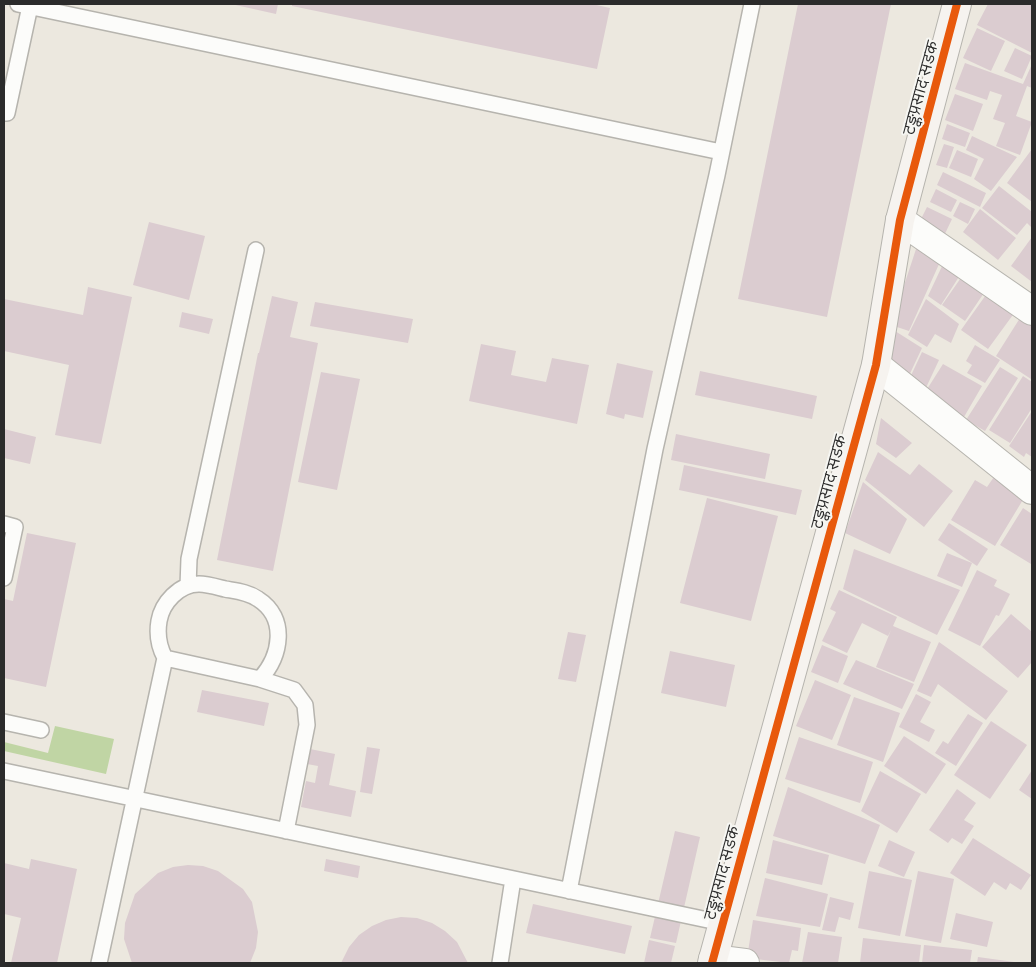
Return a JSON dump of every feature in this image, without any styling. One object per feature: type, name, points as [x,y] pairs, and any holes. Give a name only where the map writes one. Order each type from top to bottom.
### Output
[{"type":"street","name":"टङ्कप्रसाद सडक","points":[[713,961],[876,365],[900,220],[957,4]]},
{"type":"street","points":[[900,220],[1032,311]]},
{"type":"street","points":[[876,365],[1032,490]]},
{"type":"street","points":[[713,961],[745,963]]},
{"type":"lane","points":[[570,891],[655,449],[752,4]]},
{"type":"lane","points":[[4,113],[7,114],[24,5],[721,152]]},
{"type":"lane","points":[[188,586],[189,559],[256,250]]},
{"type":"lane","points":[[4,524],[15,527],[4,578]]},
{"type":"lane","points":[[260,679],[274,660],[278,649],[278,627],[267,607],[249,594],[199,584],[188,586],[171,598],[160,616],[158,628],[161,651],[166,658],[260,679],[294,690],[304,705],[307,726],[286,831]]},
{"type":"lane","points":[[100,963],[134,798],[166,658]]},
{"type":"lane","points":[[4,722],[41,730]]},
{"type":"lane","points":[[4,771],[722,923]]},
{"type":"lane","points":[[500,963],[513,879]]},
{"type":"green space","points":[[55,726],[114,739],[106,774],[4,751],[4,742],[48,753]]},
{"type":"building","points":[[231,4],[278,4],[276,14]]},
{"type":"building","points":[[292,4],[592,4],[610,8],[597,69],[292,6]]},
{"type":"building","points":[[798,4],[891,4],[827,317],[738,299]]},
{"type":"building","points":[[988,4],[1032,4],[1032,53],[977,25]]},
{"type":"building","points":[[977,28],[1005,41],[991,71],[963,58]]},
{"type":"building","points":[[1015,48],[1032,56],[1022,79],[1004,71]]},
{"type":"building","points":[[965,63],[1023,84],[1032,64],[1032,88],[1027,86],[1016,116],[1032,122],[1020,155],[996,146],[1005,123],[993,119],[1002,95],[990,91],[987,100],[955,89]]},
{"type":"building","points":[[955,94],[983,104],[973,131],[945,120]]},
{"type":"building","points":[[947,124],[970,133],[965,147],[942,139]]},
{"type":"building","points":[[972,136],[1017,157],[991,191],[974,179],[984,159],[966,150]]},
{"type":"building","points":[[944,144],[954,147],[947,168],[936,165]]},
{"type":"building","points":[[1032,149],[1032,202],[1007,183]]},
{"type":"building","points":[[957,150],[978,159],[971,177],[949,168]]},
{"type":"building","points":[[943,172],[986,193],[980,207],[937,185]]},
{"type":"building","points":[[999,186],[1032,212],[1031,227],[1027,223],[1017,235],[982,208]]},
{"type":"building","points":[[936,189],[957,200],[951,212],[930,202]]},
{"type":"building","points":[[960,202],[975,209],[968,224],[953,216]]},
{"type":"building","points":[[927,207],[952,219],[942,240],[917,227]]},
{"type":"building","points":[[980,209],[1016,238],[998,260],[963,232]]},
{"type":"building","points":[[149,222],[205,236],[189,300],[133,285]]},
{"type":"building","points":[[1032,237],[1032,282],[1011,266]]},
{"type":"building","points":[[918,243],[944,253],[909,331],[891,325]]},
{"type":"building","points":[[944,262],[962,272],[941,305],[928,296]]},
{"type":"building","points":[[965,272],[988,287],[965,321],[942,305]]},
{"type":"building","points":[[88,287],[132,297],[101,444],[55,435],[69,365],[4,351],[4,299],[83,315]]},
{"type":"building","points":[[988,292],[1015,312],[988,349],[961,330]]},
{"type":"building","points":[[272,296],[298,302],[290,337],[318,343],[273,571],[217,560],[258,353]]},
{"type":"building","points":[[926,299],[959,324],[951,343],[935,334],[927,347],[908,335]]},
{"type":"building","points":[[315,302],[413,319],[408,343],[310,326]]},
{"type":"building","points":[[182,312],[213,319],[209,334],[179,327]]},
{"type":"building","points":[[1020,318],[1032,326],[1031,379],[996,356]]},
{"type":"building","points":[[895,331],[922,348],[906,382],[884,370]]},
{"type":"building","points":[[481,344],[516,351],[511,375],[546,382],[552,358],[589,365],[577,424],[469,401]]},
{"type":"building","points":[[975,345],[1000,360],[985,383],[967,373],[972,365],[966,361]]},
{"type":"building","points":[[922,352],[939,360],[924,392],[907,384]]},
{"type":"building","points":[[617,363],[653,371],[643,418],[625,414],[624,419],[606,414]]},
{"type":"building","points":[[943,364],[982,386],[964,417],[924,394]]},
{"type":"building","points":[[1000,367],[1018,378],[985,431],[966,420]]},
{"type":"building","points":[[700,371],[817,396],[812,419],[695,395]]},
{"type":"building","points":[[321,372],[360,379],[337,490],[298,482]]},
{"type":"building","points":[[1023,376],[1032,382],[1032,408],[1010,443],[989,430]]},
{"type":"building","points":[[1032,411],[1032,457],[1026,453],[1024,457],[1009,446]]},
{"type":"building","points":[[881,418],[912,443],[896,458],[876,444]]},
{"type":"building","points":[[4,429],[36,437],[30,464],[4,458]]},
{"type":"building","points":[[676,434],[770,454],[765,479],[671,460]]},
{"type":"building","points":[[878,452],[910,475],[919,464],[953,491],[924,527],[865,480]]},
{"type":"building","points":[[684,465],[802,490],[796,515],[679,490]]},
{"type":"building","points":[[996,474],[1027,493],[995,546],[951,520],[975,480],[987,487]]},
{"type":"building","points":[[863,482],[907,519],[890,554],[845,533]]},
{"type":"building","points":[[707,498],[778,516],[751,621],[680,603]]},
{"type":"building","points":[[1023,508],[1032,514],[1031,564],[1000,545]]},
{"type":"building","points":[[949,523],[988,549],[977,566],[938,540]]},
{"type":"building","points":[[27,533],[76,543],[46,687],[4,678],[4,599],[13,601]]},
{"type":"building","points":[[854,549],[960,590],[937,635],[843,589]]},
{"type":"building","points":[[947,553],[972,563],[962,587],[937,576]]},
{"type":"building","points":[[977,570],[997,580],[994,586],[1010,594],[999,616],[996,615],[980,646],[948,630]]},
{"type":"building","points":[[839,590],[897,617],[893,626],[931,642],[914,682],[876,667],[891,630],[888,636],[862,623],[847,653],[822,641],[836,612],[830,609]]},
{"type":"building","points":[[1011,614],[1032,632],[1032,662],[1018,678],[982,647]]},
{"type":"building","points":[[568,632],[586,635],[576,682],[558,679]]},
{"type":"building","points":[[939,642],[1008,691],[986,720],[938,684],[931,697],[917,691]]},
{"type":"building","points":[[822,645],[848,656],[838,683],[811,672]]},
{"type":"building","points":[[670,651],[735,665],[726,707],[661,693]]},
{"type":"building","points":[[856,660],[914,684],[902,709],[843,684]]},
{"type":"building","points":[[815,680],[851,695],[832,740],[796,726]]},
{"type":"building","points":[[202,690],[269,703],[264,726],[197,712]]},
{"type":"building","points":[[916,694],[931,702],[920,722],[935,730],[929,742],[899,727]]},
{"type":"building","points":[[854,697],[900,713],[883,762],[837,745]]},
{"type":"building","points":[[968,714],[983,723],[956,766],[935,753],[943,741],[948,744]]},
{"type":"building","points":[[991,721],[1027,745],[990,799],[954,775]]},
{"type":"building","points":[[904,736],[946,764],[926,794],[884,766]]},
{"type":"building","points":[[799,737],[873,762],[860,803],[785,779]]},
{"type":"building","points":[[367,747],[380,749],[372,794],[360,792]]},
{"type":"building","points":[[310,749],[335,754],[329,785],[356,791],[351,817],[301,807],[306,781],[315,783],[318,766],[307,764]]},
{"type":"building","points":[[1032,770],[1032,799],[1019,790]]},
{"type":"building","points":[[880,771],[921,794],[897,833],[861,811]]},
{"type":"building","points":[[788,787],[880,825],[865,864],[773,836]]},
{"type":"building","points":[[957,789],[976,803],[964,820],[974,826],[962,844],[952,838],[948,843],[929,830]]},
{"type":"building","points":[[675,831],[700,837],[676,943],[650,938]]},
{"type":"building","points":[[973,838],[1031,875],[1021,890],[1010,883],[1006,890],[994,882],[985,896],[950,873]]},
{"type":"building","points":[[773,840],[829,855],[822,885],[766,873]]},
{"type":"building","points":[[889,840],[915,852],[904,877],[878,866]]},
{"type":"building","points":[[31,859],[77,869],[57,963],[11,963],[21,918],[4,914],[4,863],[29,869]]},
{"type":"building","points":[[326,859],[360,866],[358,878],[324,871]]},
{"type":"building","points":[[203,866],[218,871],[243,889],[252,902],[258,932],[256,948],[250,963],[132,963],[124,939],[125,923],[135,894],[158,873],[173,867]]},
{"type":"building","points":[[869,871],[912,880],[900,936],[858,928]]},
{"type":"building","points":[[918,871],[954,879],[941,943],[905,936]]},
{"type":"building","points":[[765,878],[828,894],[820,927],[756,916]]},
{"type":"building","points":[[830,897],[854,903],[850,920],[839,917],[835,932],[822,930]]},
{"type":"building","points":[[533,904],[632,926],[625,954],[526,933]]},
{"type":"building","points":[[956,913],[993,922],[987,947],[950,939]]},
{"type":"building","points":[[401,917],[417,918],[432,923],[445,931],[457,942],[468,963],[341,963],[349,947],[359,935],[372,926],[386,920]]},
{"type":"building","points":[[753,920],[801,928],[798,951],[792,950],[789,963],[747,958]]},
{"type":"building","points":[[808,932],[842,937],[838,963],[802,963]]},
{"type":"building","points":[[863,938],[921,945],[919,963],[860,963]]},
{"type":"building","points":[[649,940],[675,946],[671,963],[644,963]]},
{"type":"building","points":[[924,945],[972,950],[970,963],[922,963]]},
{"type":"building","points":[[978,957],[1014,962],[1014,963],[977,963]]},
{"type":"cycle path","points":[[712,963],[876,365],[900,220],[957,4]]}]
